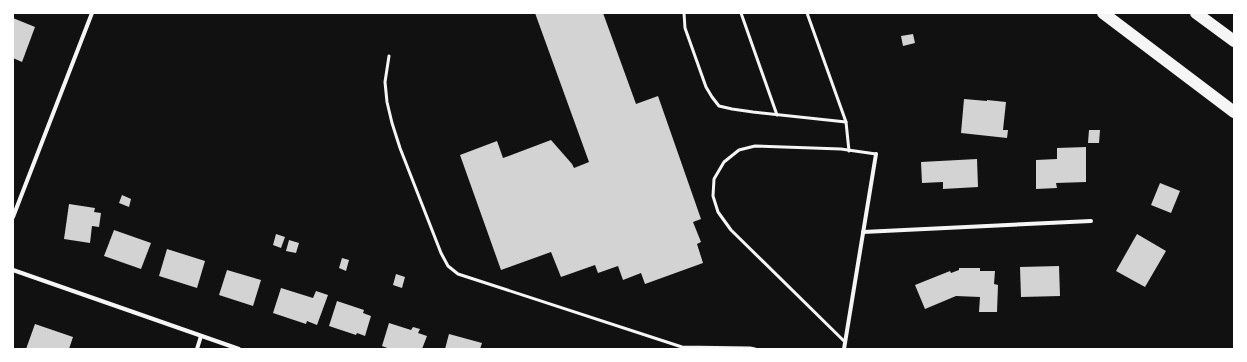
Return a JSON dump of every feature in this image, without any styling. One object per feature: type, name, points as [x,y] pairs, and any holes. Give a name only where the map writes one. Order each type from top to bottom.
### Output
[{"type":"highway","points":[[1103,13],[1234,112]]},
{"type":"highway","points":[[1196,13],[1234,41]]},
{"type":"street","points":[[13,217],[92,13]]},
{"type":"street","points":[[844,349],[876,154]]},
{"type":"street","points":[[863,232],[1091,221]]},
{"type":"street","points":[[13,270],[239,349]]},
{"type":"street","points":[[197,349],[201,336]]},
{"type":"lane","points":[[684,13],[685,28],[706,87],[718,106],[732,110],[846,122]]},
{"type":"lane","points":[[741,13],[777,115]]},
{"type":"lane","points":[[807,13],[846,122],[849,151]]},
{"type":"lane","points":[[389,56],[386,82],[387,102],[392,123],[400,148],[441,253],[448,266],[458,274],[682,347],[755,349]]},
{"type":"lane","points":[[845,342],[731,230],[718,212],[713,196],[714,179],[724,162],[739,150],[755,146],[849,151],[876,154]]},
{"type":"building","points":[[535,13],[603,13],[636,104],[658,96],[701,219],[693,222],[701,242],[697,244],[703,263],[645,284],[641,273],[623,280],[618,266],[598,273],[595,265],[561,277],[551,252],[501,270],[460,155],[497,141],[503,158],[551,140],[574,168],[589,162]]},
{"type":"building","points":[[13,18],[35,27],[22,62],[13,58]]},
{"type":"building","points":[[913,34],[915,43],[903,46],[901,36]]},
{"type":"building","points":[[964,99],[1006,102],[1003,130],[1008,130],[1007,138],[961,133]]},
{"type":"building","points":[[1089,130],[1100,130],[1099,143],[1088,143]]},
{"type":"building","points":[[1086,147],[1086,182],[1056,183],[1057,188],[1036,189],[1036,160],[1057,159],[1057,148]]},
{"type":"building","points":[[977,159],[978,187],[943,189],[943,182],[922,183],[921,162]]},
{"type":"building","points":[[1160,183],[1180,191],[1171,213],[1151,205]]},
{"type":"building","points":[[122,195],[131,199],[129,207],[119,203]]},
{"type":"building","points":[[69,204],[95,208],[94,212],[101,213],[99,227],[92,226],[90,243],[64,239]]},
{"type":"building","points":[[114,230],[151,243],[141,269],[104,256]]},
{"type":"building","points":[[276,234],[285,237],[281,248],[273,245]]},
{"type":"building","points":[[1137,234],[1166,251],[1145,287],[1116,271]]},
{"type":"building","points":[[289,240],[299,243],[296,253],[286,251]]},
{"type":"building","points":[[167,249],[205,261],[197,288],[159,276]]},
{"type":"building","points":[[342,258],[349,260],[346,271],[339,268]]},
{"type":"building","points":[[1059,266],[1060,296],[1021,297],[1020,267]]},
{"type":"building","points":[[959,268],[980,268],[980,271],[995,271],[994,284],[998,285],[997,312],[979,312],[980,297],[956,296],[925,309],[915,285],[950,271],[951,273],[959,270]]},
{"type":"building","points":[[227,270],[261,280],[253,306],[219,295]]},
{"type":"building","points":[[396,274],[405,277],[402,288],[393,285]]},
{"type":"building","points":[[281,288],[313,298],[316,291],[328,295],[317,325],[307,321],[306,324],[273,313]]},
{"type":"building","points":[[337,301],[364,310],[363,313],[371,316],[365,336],[357,333],[356,335],[329,326]]},
{"type":"building","points":[[389,323],[411,330],[413,327],[420,329],[418,333],[427,336],[422,349],[390,349],[382,346]]},
{"type":"building","points":[[35,324],[73,337],[69,349],[26,349]]},
{"type":"building","points":[[449,334],[482,343],[480,349],[445,349]]}]
